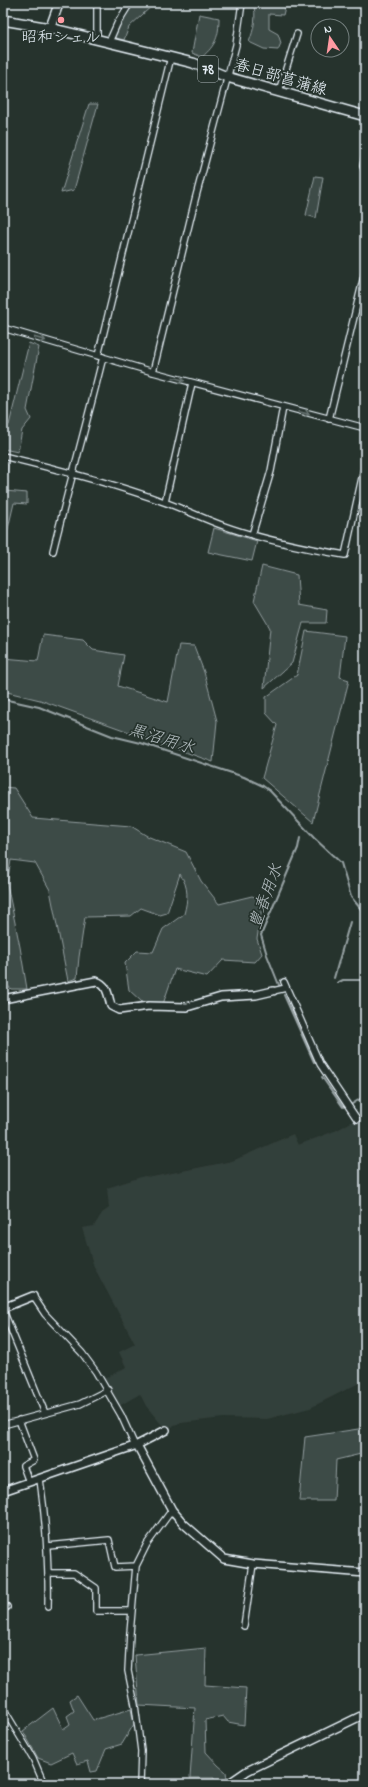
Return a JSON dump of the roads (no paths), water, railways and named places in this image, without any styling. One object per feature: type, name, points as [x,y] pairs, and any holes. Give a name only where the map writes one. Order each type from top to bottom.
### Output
[{"type":"main road","points":[[50,28],[58,3]]},
{"type":"main road","name":"春日部菖蒲線","points":[[3,20],[50,28],[171,57],[193,63],[227,77],[365,116]]},
{"type":"street","points":[[97,3],[97,40]]},
{"type":"street","points":[[109,42],[117,24],[130,3]]},
{"type":"street","points":[[153,372],[193,208],[236,45],[242,3]]},
{"type":"street","points":[[279,91],[297,34]]},
{"type":"street","points":[[53,551],[72,473],[86,429],[101,357],[171,57]]},
{"type":"street","points":[[365,156],[363,166],[365,170]]},
{"type":"street","points":[[329,419],[365,272]]},
{"type":"street","points":[[3,328],[192,383],[365,428]]},
{"type":"street","points":[[165,502],[192,383]]},
{"type":"street","points":[[252,535],[271,471],[283,407]]},
{"type":"street","points":[[3,456],[72,473],[165,502],[223,526],[252,535],[292,546],[345,555],[365,464]]},
{"type":"street","points":[[3,999],[96,981],[102,983],[106,988],[111,1006],[119,1010],[149,1006],[187,1007],[221,997],[256,995],[273,991],[285,985],[320,1064],[357,1119]]},
{"type":"street","points":[[45,1413],[3,1309],[33,1296],[45,1314],[82,1353],[108,1390],[172,1510],[184,1524],[224,1560],[253,1564],[365,1573]]},
{"type":"street","points":[[3,1425],[80,1404],[108,1390]]},
{"type":"street","points":[[19,1420],[34,1460],[23,1466],[29,1482]]},
{"type":"street","points":[[3,1491],[136,1445],[166,1430]]},
{"type":"street","points":[[40,1479],[48,1546],[48,1607]]},
{"type":"street","points":[[140,1784],[141,1751],[135,1705],[128,1671],[136,1566],[147,1544],[172,1510]]},
{"type":"street","points":[[48,1546],[109,1540],[115,1567],[136,1566]]},
{"type":"street","points":[[244,1626],[253,1564]]},
{"type":"street","points":[[49,1573],[74,1573],[96,1588],[96,1611],[132,1611]]},
{"type":"street","points":[[3,1708],[33,1758],[44,1784]]},
{"type":"street","points":[[228,1784],[247,1771],[365,1714]]},
{"type":"waterway","name":"黒沼用水","points":[[3,699],[39,707],[112,736],[141,743],[244,777],[263,786],[270,791],[314,838],[341,863],[351,897],[365,914]]},
{"type":"waterway","name":"豊春用水","points":[[279,985],[261,935],[298,848],[300,838]]},
{"type":"waterway","points":[[334,978],[350,922]]},
{"type":"waterway","points":[[337,983],[343,980],[365,980]]},
{"type":"waterway","name":"豊春用水","points":[[284,995],[314,1062]]},
{"type":"waterway","name":"豊春用水","points":[[322,1077],[343,1107]]},
{"type":"waterway","name":"豊春用水","points":[[352,1104],[365,1096]]},
{"type":"place","name":"昭和シェル","points":[[61,20]]}]
